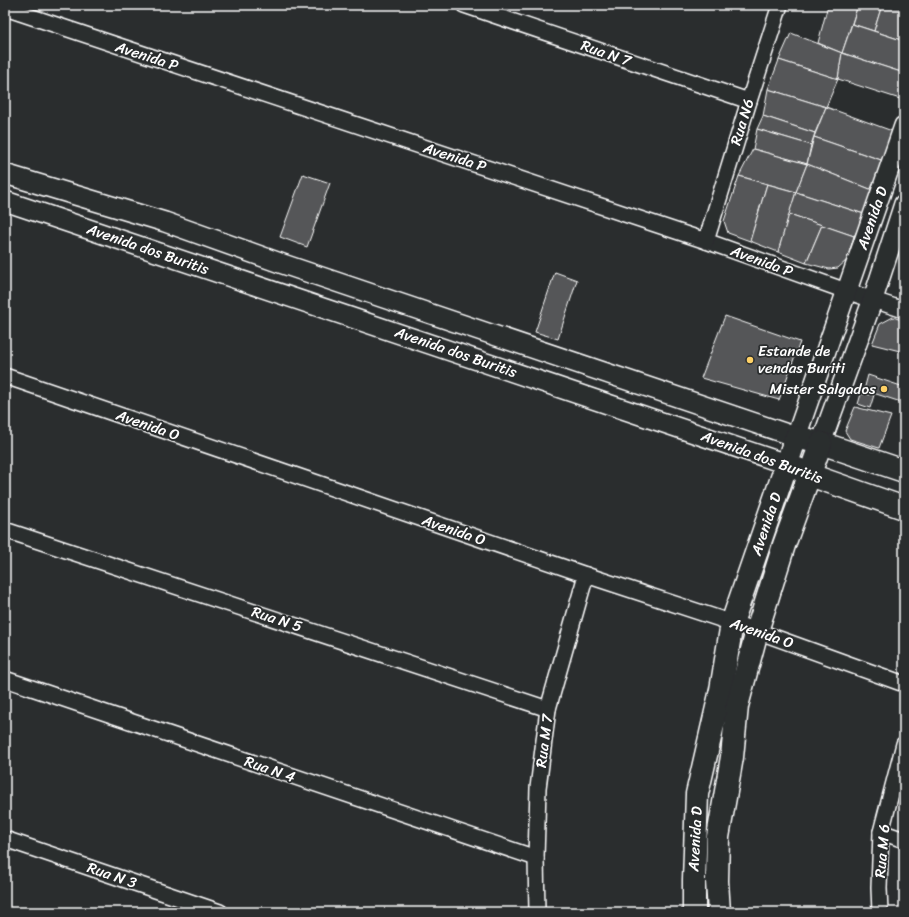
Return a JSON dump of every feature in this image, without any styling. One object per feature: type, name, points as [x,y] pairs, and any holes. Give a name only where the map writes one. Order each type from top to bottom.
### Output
[{"type":"main road","name":"Avenida dos Buritis","points":[[796,437],[821,443],[904,471]]},
{"type":"main road","name":"Avenida D","points":[[694,912],[697,794],[721,690],[732,623],[796,437]]},
{"type":"main road","name":"Avenida D","points":[[719,912],[717,881],[718,837],[732,757],[737,706],[757,631],[784,546],[821,443]]},
{"type":"main road","name":"Avenida dos Buritis","points":[[786,464],[810,475],[904,508]]},
{"type":"street","name":"Rua N 7","points":[[464,5],[749,101]]},
{"type":"street","name":"Rua N6","points":[[706,240],[780,5]]},
{"type":"street","name":"Avenida P","points":[[5,8],[706,240],[846,291],[904,310]]},
{"type":"street","name":"Avenida D","points":[[796,437],[904,126]]},
{"type":"street","name":"Avenida dos Buritis","points":[[5,174],[165,222],[283,264],[796,437]]},
{"type":"street","name":"Avenida dos Buritis","points":[[5,201],[786,464]]},
{"type":"street","name":"Avenida D","points":[[821,443],[873,299],[904,204]]},
{"type":"street","name":"Avenida O","points":[[5,376],[586,575],[757,631],[904,684]]},
{"type":"street","name":"Rua N 5","points":[[5,530],[548,708]]},
{"type":"street","name":"Rua M 7","points":[[537,912],[536,858],[538,788],[548,708],[586,575]]},
{"type":"street","name":"Rua N 4","points":[[5,679],[536,858]]},
{"type":"street","name":"Rua M 6","points":[[880,912],[879,888],[881,832],[904,744]]},
{"type":"street","points":[[881,832],[904,840]]},
{"type":"street","name":"Rua N 3","points":[[5,839],[220,912]]},
{"type":"building","points":[[828,5],[858,5],[842,53],[818,43]]},
{"type":"building","points":[[858,5],[882,5],[874,31],[852,24]]},
{"type":"building","points":[[882,5],[897,5],[904,7],[904,41],[874,31]]},
{"type":"building","points":[[852,24],[904,41],[904,73],[842,53]]},
{"type":"building","points":[[791,33],[842,53],[838,79],[779,60]]},
{"type":"building","points":[[842,53],[904,73],[904,86],[900,99],[838,79]]},
{"type":"building","points":[[779,60],[838,79],[826,107],[768,89]]},
{"type":"building","points":[[768,89],[826,107],[815,133],[763,116]]},
{"type":"building","points":[[826,107],[895,132],[884,161],[814,137]]},
{"type":"building","points":[[763,116],[815,133],[811,145],[757,129]]},
{"type":"building","points":[[757,129],[811,145],[807,164],[753,149]]},
{"type":"building","points":[[814,137],[884,161],[875,191],[807,164]]},
{"type":"building","points":[[753,149],[807,164],[796,192],[739,176]]},
{"type":"building","points":[[807,164],[875,191],[867,215],[796,192]]},
{"type":"building","points":[[303,174],[330,183],[307,247],[280,237]]},
{"type":"building","points":[[739,176],[767,184],[750,241],[728,233],[724,221]]},
{"type":"building","points":[[767,184],[796,192],[778,252],[750,241]]},
{"type":"building","points":[[796,192],[867,215],[854,236],[789,214]]},
{"type":"building","points":[[789,214],[822,225],[806,263],[778,252]]},
{"type":"building","points":[[822,225],[854,236],[847,260],[838,268],[829,269],[806,263]]},
{"type":"building","points":[[555,272],[577,280],[558,339],[535,332]]},
{"type":"building","name":"Estande de vendas Buriti","points":[[725,316],[800,342],[779,400],[701,378]]},
{"type":"building","points":[[893,317],[904,321],[904,352],[872,344],[880,324]]},
{"type":"building","name":"Mister Salgados","points":[[868,375],[904,387],[904,403],[864,390]]},
{"type":"building","points":[[861,394],[874,395],[870,408],[858,404]]},
{"type":"building","points":[[855,407],[891,416],[879,448],[850,439],[845,431]]},
{"type":"place","name":"Estande de vendas Buriti","points":[[750,360]]},
{"type":"place","name":"Mister Salgados","points":[[884,389]]}]
